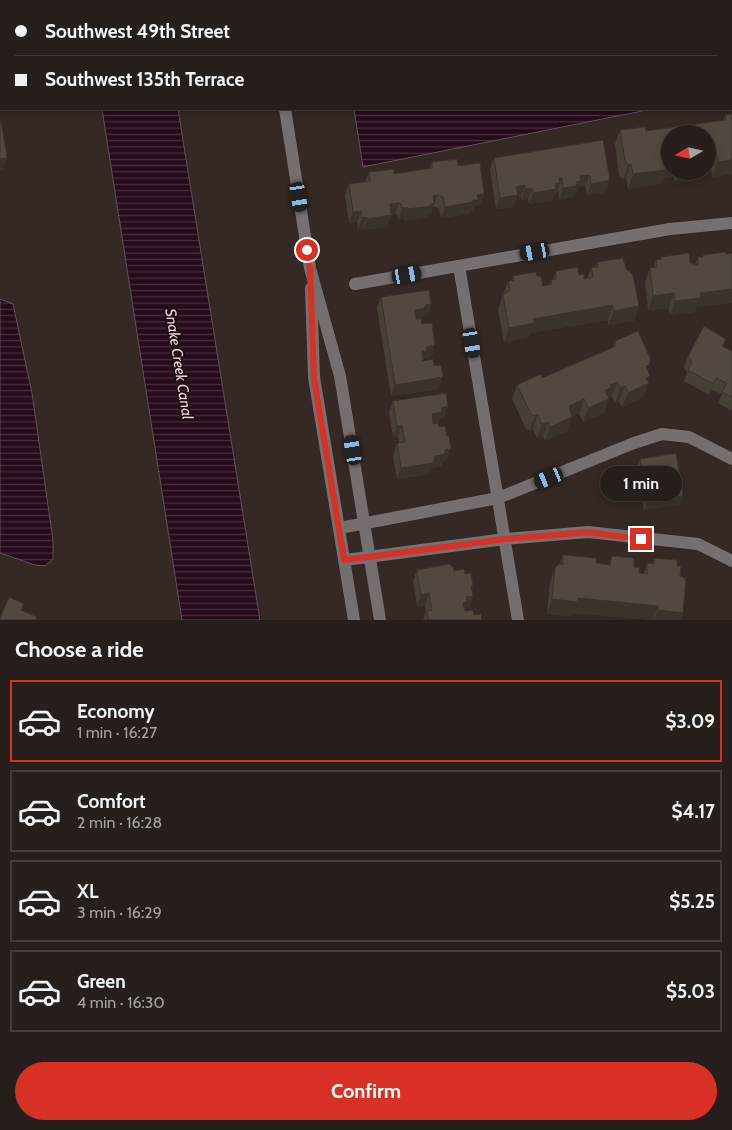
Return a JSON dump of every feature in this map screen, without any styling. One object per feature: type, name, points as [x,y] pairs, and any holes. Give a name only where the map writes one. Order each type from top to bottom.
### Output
[{"type":"street","points":[[285,110],[310,268],[340,376],[366,524],[380,620]]},
{"type":"street","points":[[355,284],[670,229],[732,223]]},
{"type":"street","points":[[459,266],[518,620]]},
{"type":"street","points":[[310,268],[314,378],[354,620]]},
{"type":"street","points":[[340,528],[498,498],[634,443],[662,434],[690,437],[732,459]]},
{"type":"street","points":[[344,560],[505,539],[588,532],[698,544],[732,562]]},
{"type":"water","name":"Snake Creek Canal","points":[[102,110],[178,110],[260,620],[182,620]]},
{"type":"water","points":[[354,110],[647,110],[363,167]]},
{"type":"water","points":[[0,299],[13,304],[32,393],[53,540],[53,559],[45,566],[35,565],[0,553]]},
{"type":"building","points":[[732,114],[732,160],[718,162],[716,125],[690,125],[726,120],[725,115]]},
{"type":"building","points":[[0,121],[7,158],[0,159]]},
{"type":"building","points":[[645,127],[646,131],[661,129],[661,171],[633,174],[631,164],[628,165],[625,161],[620,130]]},
{"type":"building","points":[[603,140],[610,180],[591,184],[590,175],[580,176],[581,181],[576,182],[577,186],[563,188],[562,178],[559,178],[560,183],[555,184],[556,189],[533,193],[532,188],[525,189],[525,185],[516,187],[518,195],[500,198],[494,158]]},
{"type":"building","points":[[457,159],[458,166],[480,163],[484,194],[477,195],[478,200],[445,207],[443,197],[437,195],[433,196],[434,204],[430,204],[431,206],[408,209],[402,208],[399,203],[390,204],[391,215],[367,219],[367,217],[362,218],[361,211],[353,212],[349,184],[370,181],[369,172],[394,169],[394,174],[432,168],[432,162]]},
{"type":"building","points":[[726,252],[726,254],[732,253],[732,289],[700,293],[701,298],[675,301],[674,293],[653,296],[650,268],[657,267],[656,260],[661,259],[661,257],[689,253],[690,263],[698,265],[698,257]]},
{"type":"building","points":[[623,258],[627,271],[633,275],[639,306],[614,311],[613,305],[533,319],[534,323],[509,328],[503,295],[510,290],[508,281],[514,280],[513,276],[536,272],[537,276],[541,276],[543,286],[552,284],[551,280],[556,279],[556,271],[578,267],[579,275],[584,274],[584,279],[593,277],[591,268],[598,267],[597,262]]},
{"type":"building","points":[[429,290],[431,304],[425,305],[425,308],[415,310],[416,319],[421,319],[422,324],[432,323],[435,345],[426,347],[427,351],[422,352],[423,361],[433,359],[434,366],[441,365],[443,377],[395,385],[381,297]]},
{"type":"building","points":[[704,326],[726,339],[722,346],[732,351],[732,397],[722,392],[727,383],[716,378],[713,384],[688,370],[692,362],[688,356]]},
{"type":"building","points":[[638,331],[651,360],[649,365],[646,366],[650,376],[646,378],[649,383],[628,393],[625,386],[620,388],[617,382],[610,385],[611,388],[605,390],[609,399],[588,408],[584,399],[569,406],[572,417],[550,427],[548,422],[542,424],[538,414],[535,416],[531,414],[517,385],[541,374],[542,378],[616,346],[615,341]]},
{"type":"building","points":[[446,393],[448,406],[441,408],[442,412],[432,414],[433,424],[438,423],[439,427],[445,426],[451,449],[445,450],[445,454],[435,456],[433,463],[401,468],[397,443],[405,442],[402,425],[397,426],[393,401]]},
{"type":"building","points":[[676,453],[683,496],[647,502],[640,459]]},
{"type":"building","points":[[563,555],[597,558],[596,563],[610,565],[612,556],[634,558],[634,567],[640,568],[639,573],[647,574],[647,563],[654,564],[654,558],[677,560],[677,566],[681,566],[680,576],[686,581],[683,613],[658,610],[658,606],[578,598],[577,602],[552,599],[555,568],[559,564],[563,564]]},
{"type":"building","points":[[449,564],[453,567],[454,571],[464,569],[465,574],[471,573],[473,596],[466,597],[467,602],[463,603],[465,611],[473,610],[474,615],[481,614],[482,620],[428,620],[427,611],[432,610],[429,593],[421,595],[417,570]]},
{"type":"building","points":[[9,597],[24,604],[21,610],[37,617],[36,620],[0,620]]},
{"type":"route","points":[[307,250],[310,268],[314,378],[344,560],[505,539],[588,532],[641,539]]}]
